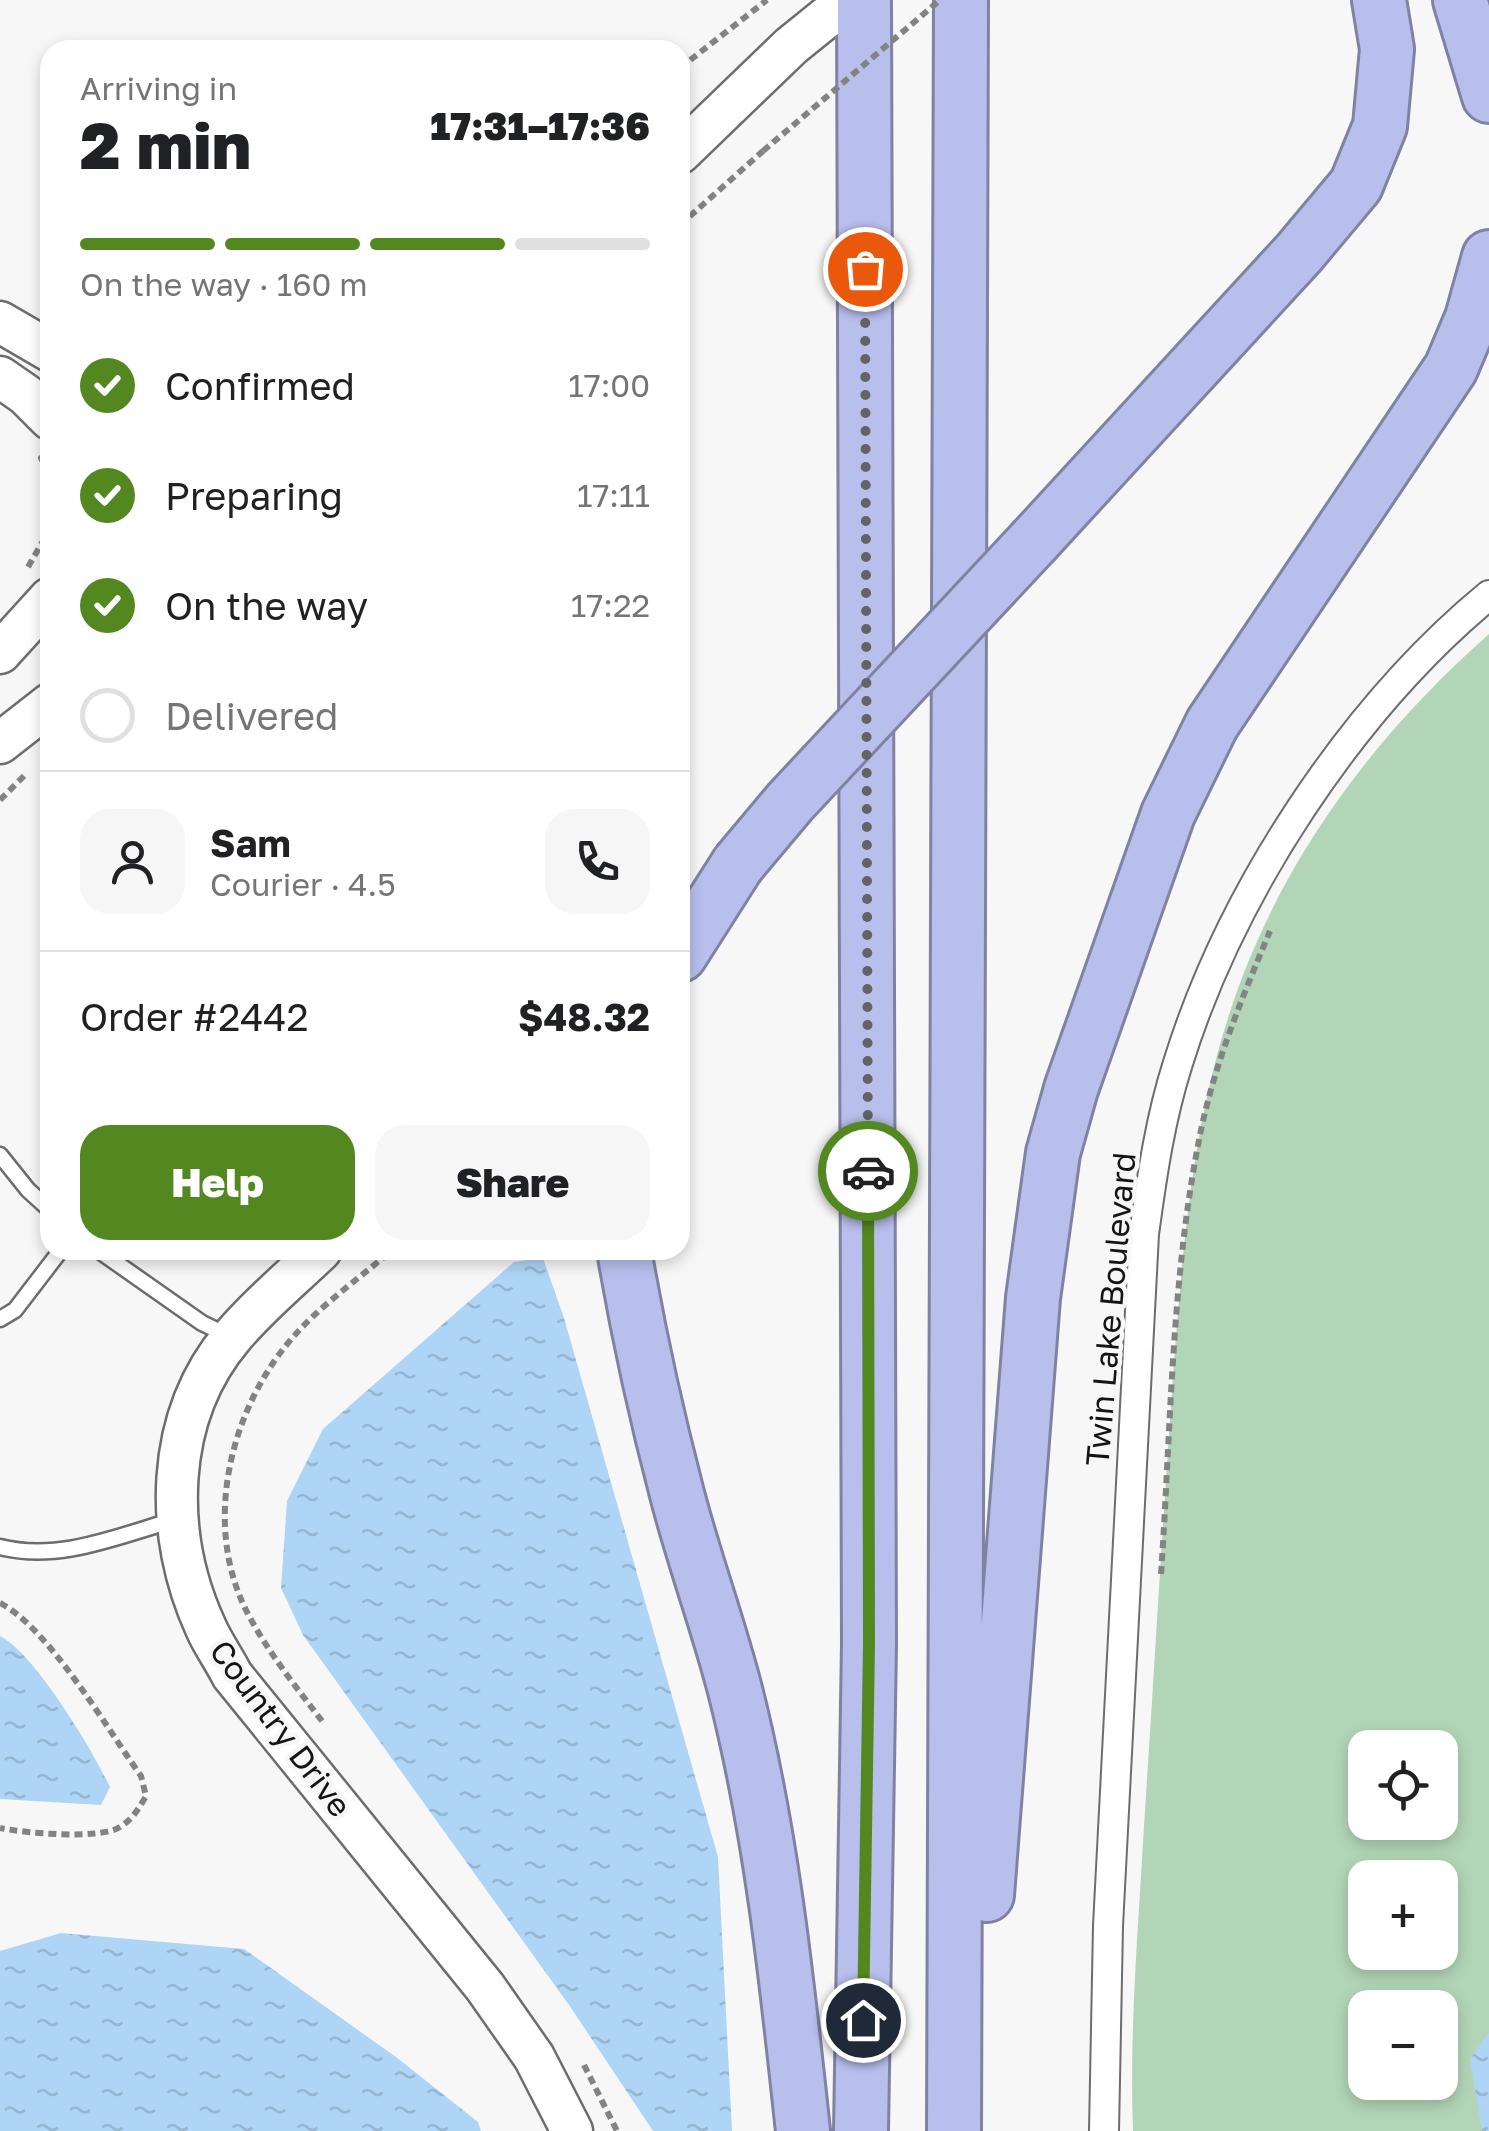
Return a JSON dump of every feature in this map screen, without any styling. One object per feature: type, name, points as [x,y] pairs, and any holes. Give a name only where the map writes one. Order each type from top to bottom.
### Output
[{"type":"highway","points":[[861,2131],[869,1664],[864,0]]},
{"type":"highway","points":[[954,2131],[961,0]]},
{"type":"highway","points":[[690,939],[738,864],[790,802],[1035,540],[1356,185],[1380,126],[1387,49],[1379,0]]},
{"type":"highway","points":[[1460,0],[1489,96]]},
{"type":"highway","points":[[968,2131],[1033,1298],[1053,1153],[1066,1105],[1168,814],[1212,724],[1451,368],[1488,265]]},
{"type":"highway","points":[[626,1260],[677,1496],[735,1690],[763,1817],[781,1926],[803,2131]]},
{"type":"street","points":[[690,142],[791,46],[848,0]]},
{"type":"street","points":[[0,322],[40,345]]},
{"type":"street","points":[[0,377],[40,409]]},
{"type":"street","name":"Twin Lake Boulevard","points":[[1104,2131],[1108,1926],[1144,1234],[1164,1116],[1178,1063],[1210,978],[1288,831],[1334,758],[1370,715],[1443,636],[1489,594]]},
{"type":"street","points":[[0,652],[40,609]]},
{"type":"street","points":[[0,743],[40,712]]},
{"type":"street","name":"Country Drive","points":[[312,1260],[232,1337],[206,1376],[186,1424],[177,1463],[177,1519],[193,1593],[232,1675],[485,1986],[534,2057],[572,2131]]},
{"type":"lane","points":[[0,1155],[40,1201]]},
{"type":"lane","points":[[0,1319],[14,1310],[52,1260]]},
{"type":"lane","points":[[112,1260],[202,1323],[232,1337]]},
{"type":"lane","points":[[0,1547],[36,1554],[63,1550],[177,1519]]},
{"type":"path","points":[[690,60],[768,0]]},
{"type":"path","points":[[690,217],[940,0]]},
{"type":"path","points":[[1160,1594],[1182,1254],[1199,1140],[1236,1014],[1272,927]]},
{"type":"path","points":[[330,1730],[246,1611],[228,1540],[227,1488],[235,1438],[257,1386],[295,1334],[380,1260]]},
{"type":"path","points":[[0,1603],[19,1612],[48,1646],[141,1776],[146,1796],[136,1814],[117,1830],[60,1835],[0,1828]]},
{"type":"path","points":[[582,2062],[617,2131]]},
{"type":"green space","points":[[1489,634],[1489,2131],[1133,2131],[1136,1951],[1175,1349],[1184,1243],[1209,1088],[1239,987],[1280,894],[1358,773],[1420,701]]},
{"type":"water","points":[[544,1260],[564,1318],[718,1857],[732,2131],[653,2131],[569,2005],[303,1635],[281,1588],[287,1501],[323,1429],[514,1262]]},
{"type":"water","points":[[0,1636],[14,1646],[45,1682],[90,1750],[110,1787],[101,1805],[0,1799]]},
{"type":"water","points":[[61,1933],[244,1949],[396,2057],[478,2122],[481,2131],[0,2131],[0,1951]]},
{"type":"water","points":[[1489,2032],[1489,2131],[1482,2131],[1470,2059]]},
{"type":"way so far","points":[[865,269],[868,1171]]},
{"type":"route","points":[[863,2020],[869,1644],[868,1171]]}]
